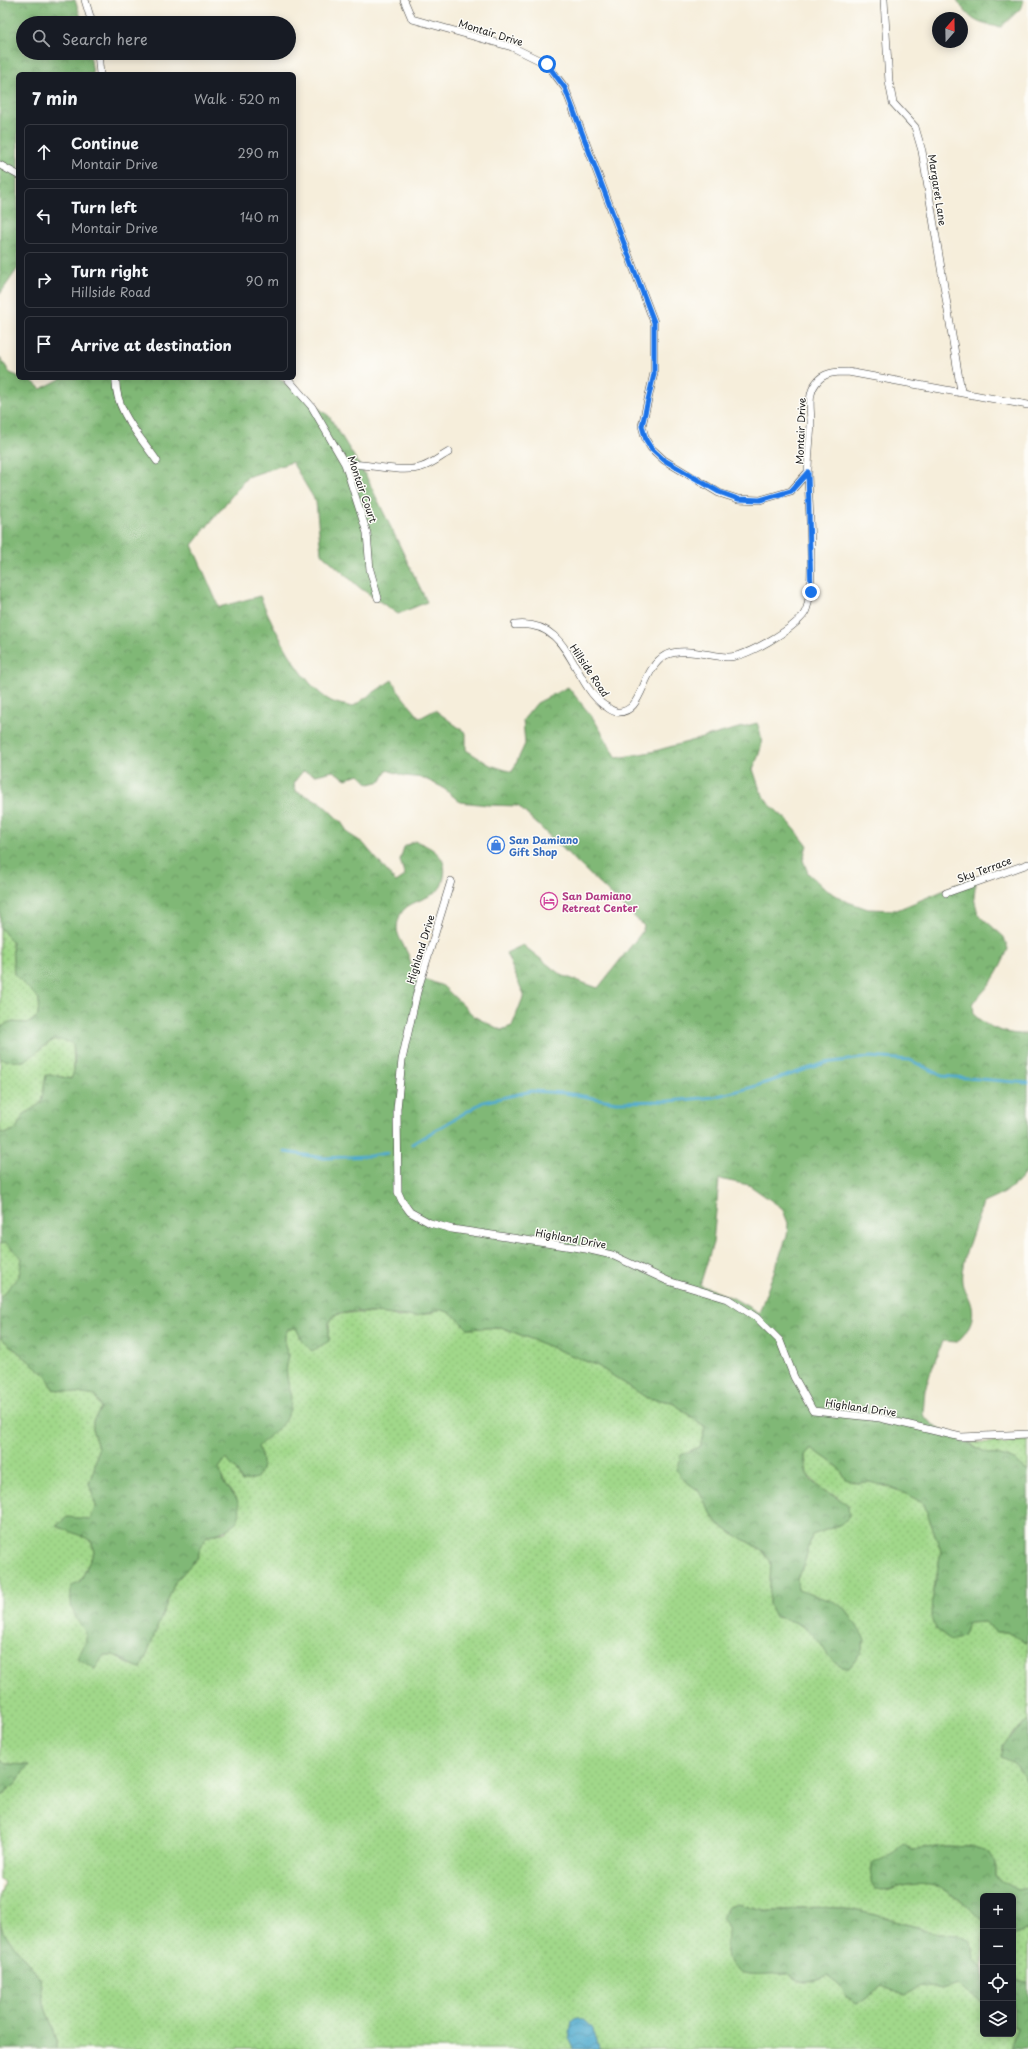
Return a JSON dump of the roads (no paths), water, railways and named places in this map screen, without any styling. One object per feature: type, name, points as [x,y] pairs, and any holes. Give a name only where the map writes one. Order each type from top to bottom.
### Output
[{"type":"street","points":[[85,0],[90,16]]},
{"type":"street","name":"Montair Drive","points":[[404,0],[412,19],[512,47],[547,64],[565,88],[654,322],[654,374],[642,426],[646,440],[651,448],[664,460],[719,492],[738,499],[760,500],[791,491],[808,472],[810,395],[815,384],[822,376],[835,372],[848,372],[1028,405]]},
{"type":"street","name":"Margaret Lane","points":[[884,0],[889,82],[892,103],[915,127],[922,151],[960,392]]},
{"type":"street","points":[[99,60],[100,72]]},
{"type":"street","points":[[0,165],[16,174]]},
{"type":"street","points":[[116,380],[122,411],[157,461]]},
{"type":"street","name":"Montair Court","points":[[289,380],[312,408],[345,464],[367,533],[370,570],[378,598]]},
{"type":"street","points":[[345,464],[362,463],[403,470],[414,469],[430,464],[449,452]]},
{"type":"street","name":"Hillside Road","points":[[515,625],[524,624],[545,628],[558,639],[586,685],[601,704],[616,712],[632,708],[637,702],[654,663],[667,655],[683,652],[729,657],[746,654],[788,628],[804,614],[807,608],[811,592],[808,472]]},
{"type":"street","name":"Sky Terrace","points":[[946,893],[1028,864]]},
{"type":"street","name":"Highland Drive","points":[[451,881],[417,992],[402,1060],[397,1109],[398,1192],[410,1212],[430,1223],[452,1229],[586,1249],[612,1255],[668,1281],[728,1299],[757,1318],[780,1342],[794,1377],[813,1411],[880,1418],[961,1437],[1028,1434]]},
{"type":"water","points":[[577,2017],[589,2025],[597,2039],[599,2049],[573,2049],[569,2040],[572,2021]]},
{"type":"waterway","points":[[412,1144],[483,1102],[532,1091],[565,1093],[616,1102],[669,1101],[714,1097],[753,1087],[825,1063],[870,1057],[910,1060],[942,1076],[1028,1083]]},
{"type":"waterway","points":[[285,1152],[324,1158],[370,1156],[387,1153]]},
{"type":"place","name":"San Damiano Gift Shop","points":[[496,845]]},
{"type":"place","name":"San Damiano Retreat Center","points":[[549,901]]}]
